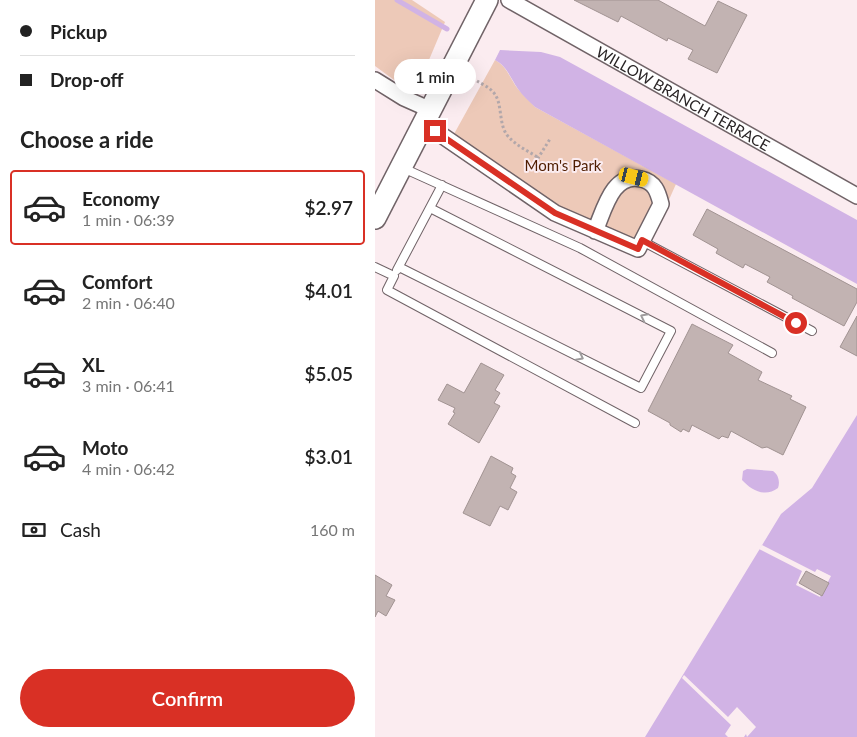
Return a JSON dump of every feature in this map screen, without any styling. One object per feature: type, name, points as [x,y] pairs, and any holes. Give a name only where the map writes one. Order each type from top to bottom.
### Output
[{"type":"main road","points":[[375,218],[487,0]]},
{"type":"street","name":"WILLOW BRANCH TERRACE","points":[[509,0],[857,196]]},
{"type":"street","points":[[375,80],[404,98],[555,213],[595,231],[638,249],[661,204],[656,188],[645,180],[634,177],[619,183],[610,196],[595,231]]},
{"type":"lane","points":[[401,167],[580,248],[772,353]]},
{"type":"lane","points":[[442,185],[387,290],[635,422]]},
{"type":"lane","points":[[399,267],[641,388],[671,331],[430,208]]},
{"type":"lane","points":[[642,240],[812,331]]},
{"type":"lane","points":[[375,267],[394,276]]},
{"type":"path","points":[[477,81],[494,92],[498,98],[500,118],[506,134],[514,143],[539,158]]},
{"type":"path","points":[[535,163],[550,139]]},
{"type":"green space","points":[[375,0],[412,0],[445,22],[415,93],[375,66]]},
{"type":"green space","name":"Mom's Park","points":[[495,60],[503,66],[518,89],[535,107],[676,184],[648,247],[540,196],[454,134]]},
{"type":"shaded area","points":[[500,50],[541,52],[560,57],[857,220],[857,284],[535,107],[520,92],[506,69],[495,60]]},
{"type":"shaded area","points":[[857,415],[857,737],[645,737],[781,514],[812,488]]},
{"type":"shaded area","points":[[747,469],[773,471],[779,479],[778,488],[768,492],[754,490],[742,480],[743,471]]},
{"type":"pier","points":[[762,545],[815,572],[817,569],[831,576],[820,597],[796,585],[802,571],[759,549]]},
{"type":"pier","points":[[684,675],[728,717],[737,707],[756,727],[747,737],[746,734],[744,737],[728,737],[725,734],[731,725],[682,678]]},
{"type":"building","points":[[574,0],[658,0],[705,26],[718,1],[747,15],[717,73],[688,59],[693,50],[668,38],[667,41],[621,16],[618,22]]},
{"type":"building","points":[[707,209],[857,289],[857,302],[844,326],[767,282],[770,277],[745,264],[743,268],[716,253],[718,249],[693,235]]},
{"type":"building","points":[[857,316],[857,356],[840,347]]},
{"type":"building","points":[[692,324],[733,345],[728,353],[762,372],[758,380],[792,396],[790,399],[806,407],[783,455],[767,447],[762,448],[731,431],[728,438],[722,436],[719,439],[692,425],[689,432],[683,429],[681,432],[670,425],[670,423],[648,411]]},
{"type":"building","points":[[481,363],[504,375],[495,390],[500,393],[494,403],[500,406],[479,443],[448,424],[455,413],[453,412],[455,408],[438,400],[447,384],[464,393]]},
{"type":"building","points":[[491,456],[513,468],[511,473],[516,476],[510,488],[517,492],[508,510],[500,506],[490,526],[463,513]]},
{"type":"building","points":[[806,571],[829,583],[822,596],[799,583]]},
{"type":"building","points":[[375,575],[392,585],[386,596],[395,600],[386,616],[378,611],[375,617]]},
{"type":"waterway","points":[[397,0],[447,29]]},
{"type":"route","points":[[435,131],[555,213],[638,249],[642,240],[796,323]]}]
